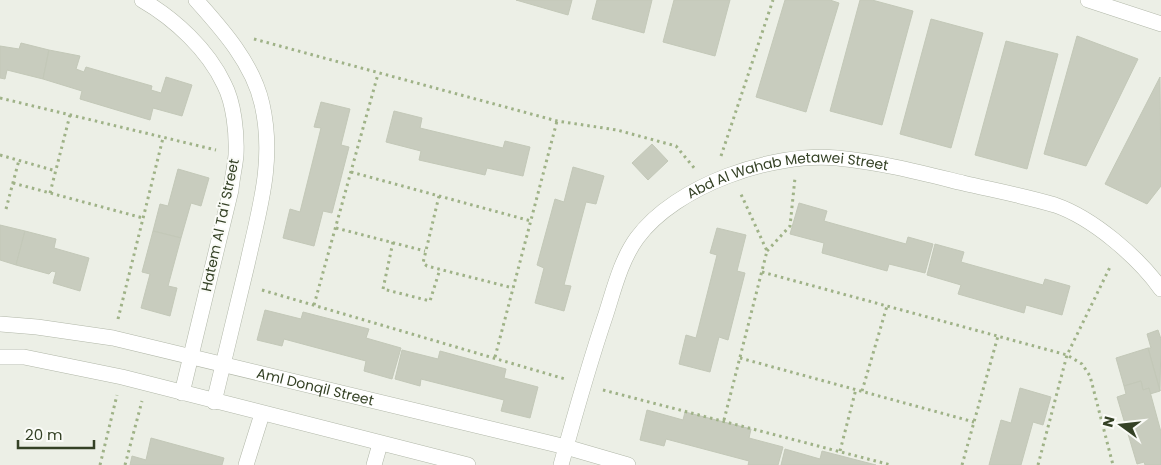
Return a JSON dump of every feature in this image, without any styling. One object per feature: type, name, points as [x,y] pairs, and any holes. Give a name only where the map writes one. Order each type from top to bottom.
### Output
[{"type":"street","name":"Hatem Al Ta'i Street","points":[[142,0],[176,24],[205,53],[225,85],[233,116],[236,155],[231,190],[182,393]]},
{"type":"street","points":[[196,0],[224,31],[245,64],[262,103],[269,144],[265,186],[214,402]]},
{"type":"street","points":[[1088,0],[1161,24]]},
{"type":"street","name":"Abd Al Wahab Metawei Street","points":[[561,465],[583,384],[621,270],[637,239],[658,216],[694,191],[732,174],[797,159],[837,158],[916,171],[1057,206],[1089,222],[1120,246],[1138,262],[1161,289]]},
{"type":"street","name":"Aml Donqil Street","points":[[0,324],[113,338],[566,446],[628,465]]},
{"type":"street","points":[[0,358],[24,357],[122,377],[214,402],[468,465]]},
{"type":"street","points":[[246,465],[262,414]]},
{"type":"street","points":[[374,465],[380,444]]},
{"type":"path","points":[[713,182],[773,0]]},
{"type":"path","points":[[224,31],[557,121],[618,130],[676,146],[695,167],[694,191]]},
{"type":"path","points":[[314,305],[378,74]]},
{"type":"path","points":[[0,98],[236,155]]},
{"type":"path","points":[[50,193],[70,115]]},
{"type":"path","points":[[496,357],[557,121]]},
{"type":"path","points":[[113,338],[163,138]]},
{"type":"path","points":[[0,155],[56,171]]},
{"type":"path","points":[[724,420],[767,251],[790,226],[797,159]]},
{"type":"path","points":[[6,209],[19,160]]},
{"type":"path","points":[[351,172],[530,221]]},
{"type":"path","points":[[732,174],[767,251]]},
{"type":"path","points":[[13,183],[143,218]]},
{"type":"path","points":[[439,196],[423,263],[513,288]]},
{"type":"path","points":[[336,228],[425,250]]},
{"type":"path","points":[[393,242],[383,289],[430,300],[440,269]]},
{"type":"path","points":[[1038,465],[1067,355],[1120,246]]},
{"type":"path","points":[[762,272],[1067,355],[1082,364],[1090,376],[1113,465]]},
{"type":"path","points":[[862,391],[887,306]]},
{"type":"path","points":[[962,465],[998,336]]},
{"type":"path","points":[[740,358],[974,422]]},
{"type":"path","points":[[100,465],[122,377]]},
{"type":"path","points":[[125,465],[147,384]]},
{"type":"path","points":[[840,451],[856,389]]},
{"type":"building","points":[[516,0],[572,0],[568,15]]},
{"type":"building","points":[[597,0],[652,0],[644,33],[592,19]]},
{"type":"building","points":[[674,0],[730,0],[715,56],[663,42]]},
{"type":"building","points":[[785,0],[830,0],[839,3],[806,112],[756,97]]},
{"type":"building","points":[[860,0],[872,0],[913,11],[882,125],[830,111]]},
{"type":"building","points":[[931,19],[983,33],[951,148],[900,134]]},
{"type":"building","points":[[1077,36],[1138,59],[1086,166],[1044,154]]},
{"type":"building","points":[[1006,41],[1058,54],[1027,169],[975,155]]},
{"type":"building","points":[[21,43],[49,50],[43,79],[7,70],[5,79],[0,78],[0,46],[19,49]]},
{"type":"building","points":[[49,50],[80,56],[76,69],[84,72],[86,67],[152,86],[151,90],[161,93],[166,77],[192,85],[182,116],[153,108],[150,120],[80,99],[82,91],[43,79]]},
{"type":"building","points":[[1160,77],[1161,186],[1147,204],[1105,184]]},
{"type":"building","points":[[321,102],[350,109],[341,145],[349,147],[332,213],[323,211],[314,246],[283,238],[290,209],[300,212],[321,128],[314,127]]},
{"type":"building","points":[[394,111],[422,118],[420,128],[503,148],[505,141],[530,147],[523,176],[487,168],[485,175],[419,160],[421,151],[386,142]]},
{"type":"building","points":[[652,144],[668,161],[648,180],[632,163]]},
{"type":"building","points":[[573,167],[604,176],[596,204],[586,202],[564,285],[571,286],[564,311],[535,303],[544,268],[537,265],[555,199],[564,202]]},
{"type":"building","points":[[178,169],[209,178],[201,206],[191,203],[181,238],[153,231],[160,204],[168,206]]},
{"type":"building","points":[[799,203],[827,211],[824,221],[906,244],[908,237],[933,244],[925,273],[889,264],[887,271],[822,253],[824,243],[790,234]]},
{"type":"building","points":[[0,225],[25,231],[16,265],[0,260]]},
{"type":"building","points":[[717,228],[746,235],[737,271],[745,273],[728,340],[719,337],[710,372],[679,364],[686,335],[696,338],[717,255],[710,253]]},
{"type":"building","points":[[25,231],[56,239],[54,248],[89,258],[80,291],[53,283],[56,272],[52,271],[49,274],[16,265]]},
{"type":"building","points":[[153,231],[181,238],[168,286],[177,288],[170,316],[141,308],[150,274],[142,272]]},
{"type":"building","points":[[935,244],[964,252],[961,262],[1043,285],[1045,279],[1070,286],[1062,315],[1026,305],[1024,313],[958,294],[961,285],[927,275]]},
{"type":"building","points":[[265,310],[301,319],[303,312],[369,329],[366,338],[401,348],[392,379],[364,371],[366,361],[284,339],[282,346],[257,340]]},
{"type":"building","points":[[1158,330],[1161,339],[1160,391],[1148,348],[1151,348],[1147,334]]},
{"type":"building","points":[[1148,348],[1160,391],[1150,394],[1149,388],[1143,390],[1141,381],[1124,386],[1116,358]]},
{"type":"building","points":[[402,350],[438,359],[440,351],[506,369],[504,378],[538,387],[530,418],[501,411],[504,400],[421,379],[420,386],[395,379]]},
{"type":"building","points":[[1141,381],[1143,390],[1149,388],[1161,432],[1161,465],[1145,465],[1144,462],[1137,464],[1117,397],[1126,394],[1124,386]]},
{"type":"building","points":[[1020,388],[1051,397],[1043,425],[1033,422],[1021,465],[989,465],[1001,420],[1011,423]]},
{"type":"building","points":[[647,410],[683,420],[685,412],[751,429],[749,438],[783,447],[778,465],[748,465],[749,461],[666,439],[664,446],[640,440]]},
{"type":"building","points":[[151,438],[224,458],[222,465],[130,465],[132,456],[146,460]]},
{"type":"building","points":[[785,449],[820,459],[822,451],[876,465],[781,465]]}]
